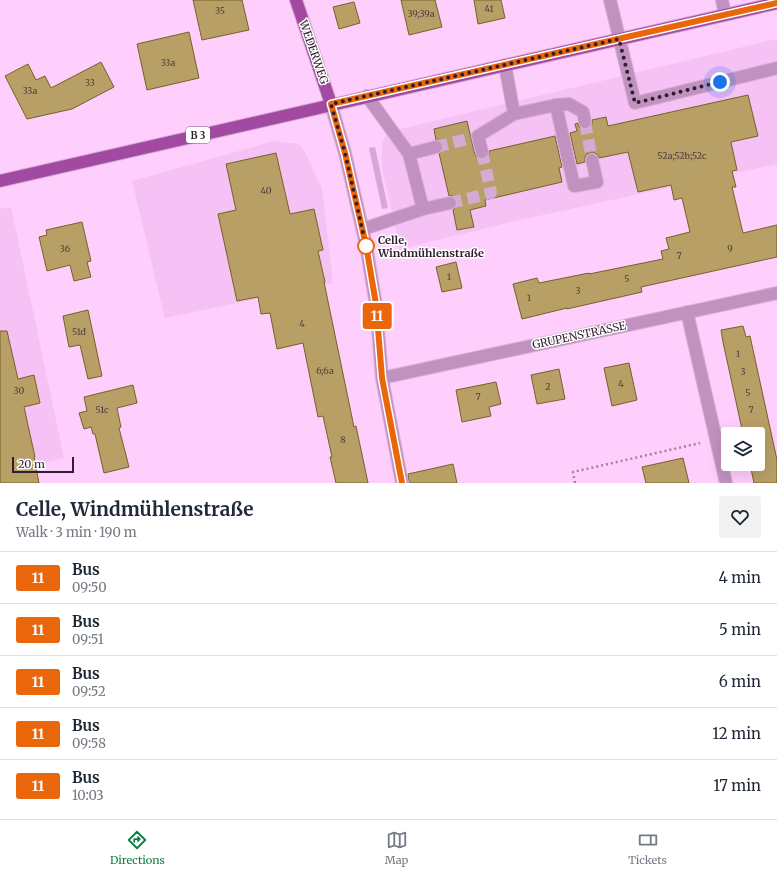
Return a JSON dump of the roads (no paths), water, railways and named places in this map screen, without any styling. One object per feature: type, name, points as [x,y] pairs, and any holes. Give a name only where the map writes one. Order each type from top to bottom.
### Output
[{"type":"main road","name":"WEDERWEG","points":[[296,0],[331,104]]},
{"type":"main road","points":[[331,104],[777,3]]},
{"type":"main road","name":"B 3","points":[[0,180],[331,104]]},
{"type":"street","points":[[610,0],[635,103],[777,68]]},
{"type":"street","points":[[722,0],[725,15]]},
{"type":"street","points":[[505,65],[514,114]]},
{"type":"street","points":[[367,96],[409,154],[423,209]]},
{"type":"street","points":[[331,104],[345,153],[363,229],[376,304],[382,378],[402,483]]},
{"type":"street","points":[[482,152],[475,137],[514,114],[556,105],[569,104],[583,112],[584,122]]},
{"type":"street","points":[[556,105],[574,186],[597,182],[592,160]]},
{"type":"street","points":[[409,154],[436,147]]},
{"type":"street","points":[[363,229],[423,209],[450,203]]},
{"type":"street","name":"GRUPENSTRASSE","points":[[382,378],[777,293]]},
{"type":"street","points":[[687,312],[726,483]]},
{"type":"tunnel","points":[[585,122],[592,160]]},
{"type":"tunnel","points":[[436,147],[471,138]]},
{"type":"tunnel","points":[[450,203],[491,193],[482,152]]},
{"type":"place","name":"Celle, Windmühlenstraße","points":[[366,246]]}]
